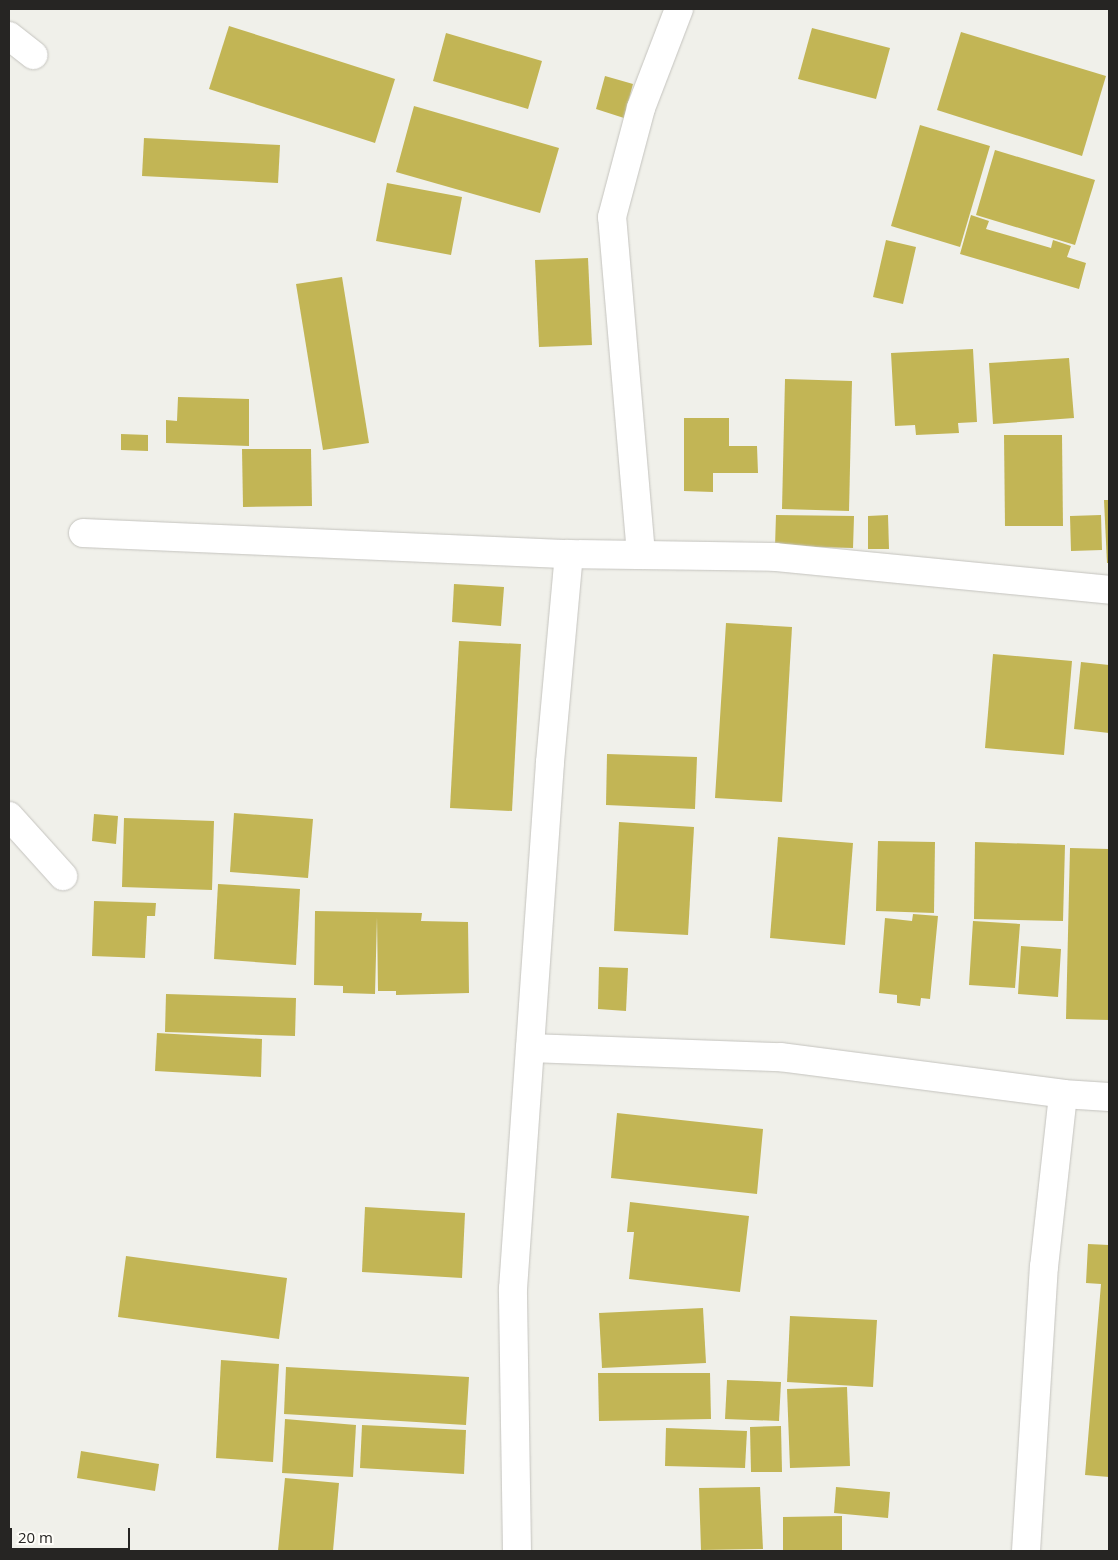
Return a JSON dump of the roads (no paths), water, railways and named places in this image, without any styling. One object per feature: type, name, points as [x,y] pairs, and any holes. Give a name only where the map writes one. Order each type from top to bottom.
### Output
[{"type":"street","points":[[641,554],[612,217],[641,108],[679,9]]},
{"type":"street","points":[[9,36],[33,55]]},
{"type":"street","points":[[83,533],[569,554],[775,557],[1109,590]]},
{"type":"street","points":[[517,1551],[513,1289],[550,762],[569,554]]},
{"type":"street","points":[[9,816],[63,876]]},
{"type":"street","points":[[530,1048],[780,1057],[1063,1094],[1109,1097]]},
{"type":"street","points":[[1026,1551],[1044,1266],[1063,1094]]}]
